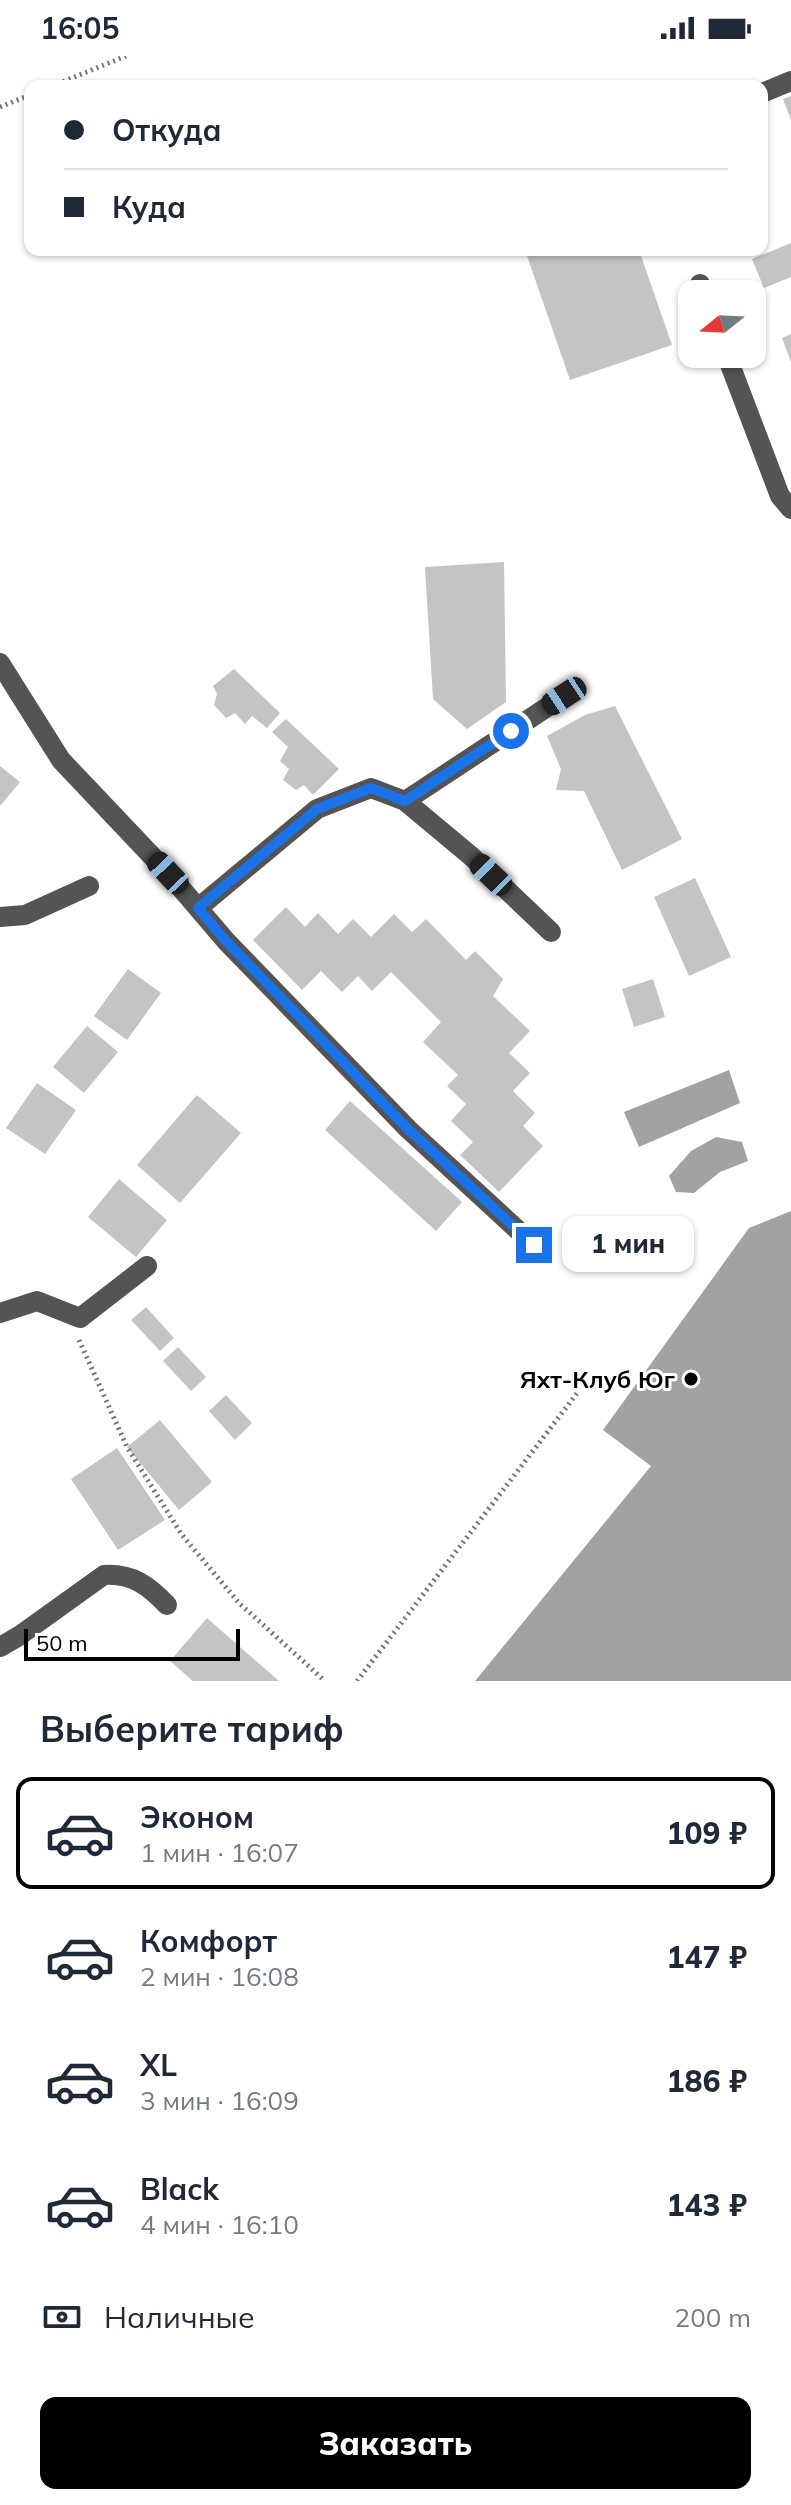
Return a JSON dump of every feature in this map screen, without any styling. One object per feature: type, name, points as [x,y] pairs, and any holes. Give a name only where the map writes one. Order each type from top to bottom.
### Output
[{"type":"lane","points":[[768,91],[791,81]]},
{"type":"lane","points":[[731,368],[780,496],[791,509]]},
{"type":"lane","points":[[0,663],[61,760],[226,941],[408,1129],[534,1245]]},
{"type":"lane","points":[[405,801],[564,696]]},
{"type":"lane","points":[[198,908],[317,809],[371,788],[405,801],[471,856],[551,932]]},
{"type":"lane","points":[[0,917],[25,915],[89,886]]},
{"type":"lane","points":[[0,1313],[37,1301],[80,1318],[147,1266]]},
{"type":"lane","points":[[0,1647],[104,1575],[121,1573],[148,1585],[167,1605]]},
{"type":"path","points":[[67,80],[126,56]]},
{"type":"path","points":[[0,107],[24,97]]},
{"type":"path","points":[[67,1313],[127,1447],[182,1535],[239,1603],[325,1681]]},
{"type":"path","points":[[357,1681],[578,1392]]},
{"type":"shaded area","points":[[729,1070],[740,1103],[639,1147],[624,1112]]},
{"type":"shaded area","points":[[716,1137],[742,1142],[748,1161],[720,1172],[694,1193],[676,1192],[669,1176],[691,1151]]},
{"type":"shaded area","points":[[791,1211],[791,1681],[475,1681],[651,1466],[603,1430],[749,1228]]},
{"type":"building","points":[[791,96],[791,120],[783,99]]},
{"type":"building","points":[[791,243],[791,277],[766,287],[766,280],[761,280],[752,259],[768,256],[768,252]]},
{"type":"building","points":[[527,256],[641,256],[672,345],[570,380]]},
{"type":"building","points":[[791,334],[791,362],[782,338]]},
{"type":"building","points":[[504,562],[506,702],[467,729],[433,699],[425,567]]},
{"type":"building","points":[[234,669],[280,713],[267,728],[252,716],[245,724],[235,713],[226,718],[214,705],[217,694],[213,686]]},
{"type":"building","points":[[615,706],[682,839],[622,870],[584,791],[556,790],[561,769],[547,736],[585,715]]},
{"type":"building","points":[[286,719],[339,769],[313,795],[304,785],[296,790],[283,780],[289,769],[280,761],[288,747],[272,732]]},
{"type":"building","points":[[0,766],[20,782],[0,806]]},
{"type":"building","points":[[695,878],[731,957],[689,976],[654,897]]},
{"type":"building","points":[[286,907],[305,927],[318,913],[338,934],[353,919],[371,937],[394,914],[412,932],[426,919],[466,960],[475,951],[503,979],[493,996],[530,1031],[509,1053],[530,1073],[513,1091],[535,1113],[523,1126],[543,1146],[499,1192],[460,1155],[473,1142],[451,1121],[466,1104],[447,1086],[458,1075],[423,1042],[441,1022],[391,972],[372,991],[358,976],[342,992],[321,971],[302,990],[253,940]]},
{"type":"building","points":[[128,969],[161,993],[127,1040],[94,1016]]},
{"type":"building","points":[[653,979],[665,1017],[634,1027],[622,989]]},
{"type":"building","points":[[87,1026],[118,1052],[84,1093],[53,1067]]},
{"type":"building","points":[[37,1083],[76,1110],[45,1154],[6,1128]]},
{"type":"building","points":[[197,1095],[241,1133],[180,1203],[137,1165]]},
{"type":"building","points":[[350,1101],[462,1202],[436,1231],[325,1130]]},
{"type":"building","points":[[119,1179],[167,1220],[136,1257],[88,1217]]},
{"type":"building","points":[[146,1307],[174,1338],[160,1351],[131,1320]]},
{"type":"building","points":[[178,1347],[206,1377],[191,1391],[163,1361]]},
{"type":"building","points":[[226,1395],[252,1423],[235,1440],[209,1411]]},
{"type":"building","points":[[160,1420],[212,1482],[179,1510],[127,1447]]},
{"type":"building","points":[[117,1448],[165,1520],[118,1550],[71,1479]]},
{"type":"building","points":[[207,1618],[279,1681],[193,1681],[170,1661]]},
{"type":"place","name":"Яхт-Клуб Юг","points":[[691,1379]]},
{"type":"route","points":[[511,731],[405,801],[371,788],[317,809],[198,908],[226,941],[408,1129],[534,1245]]}]
